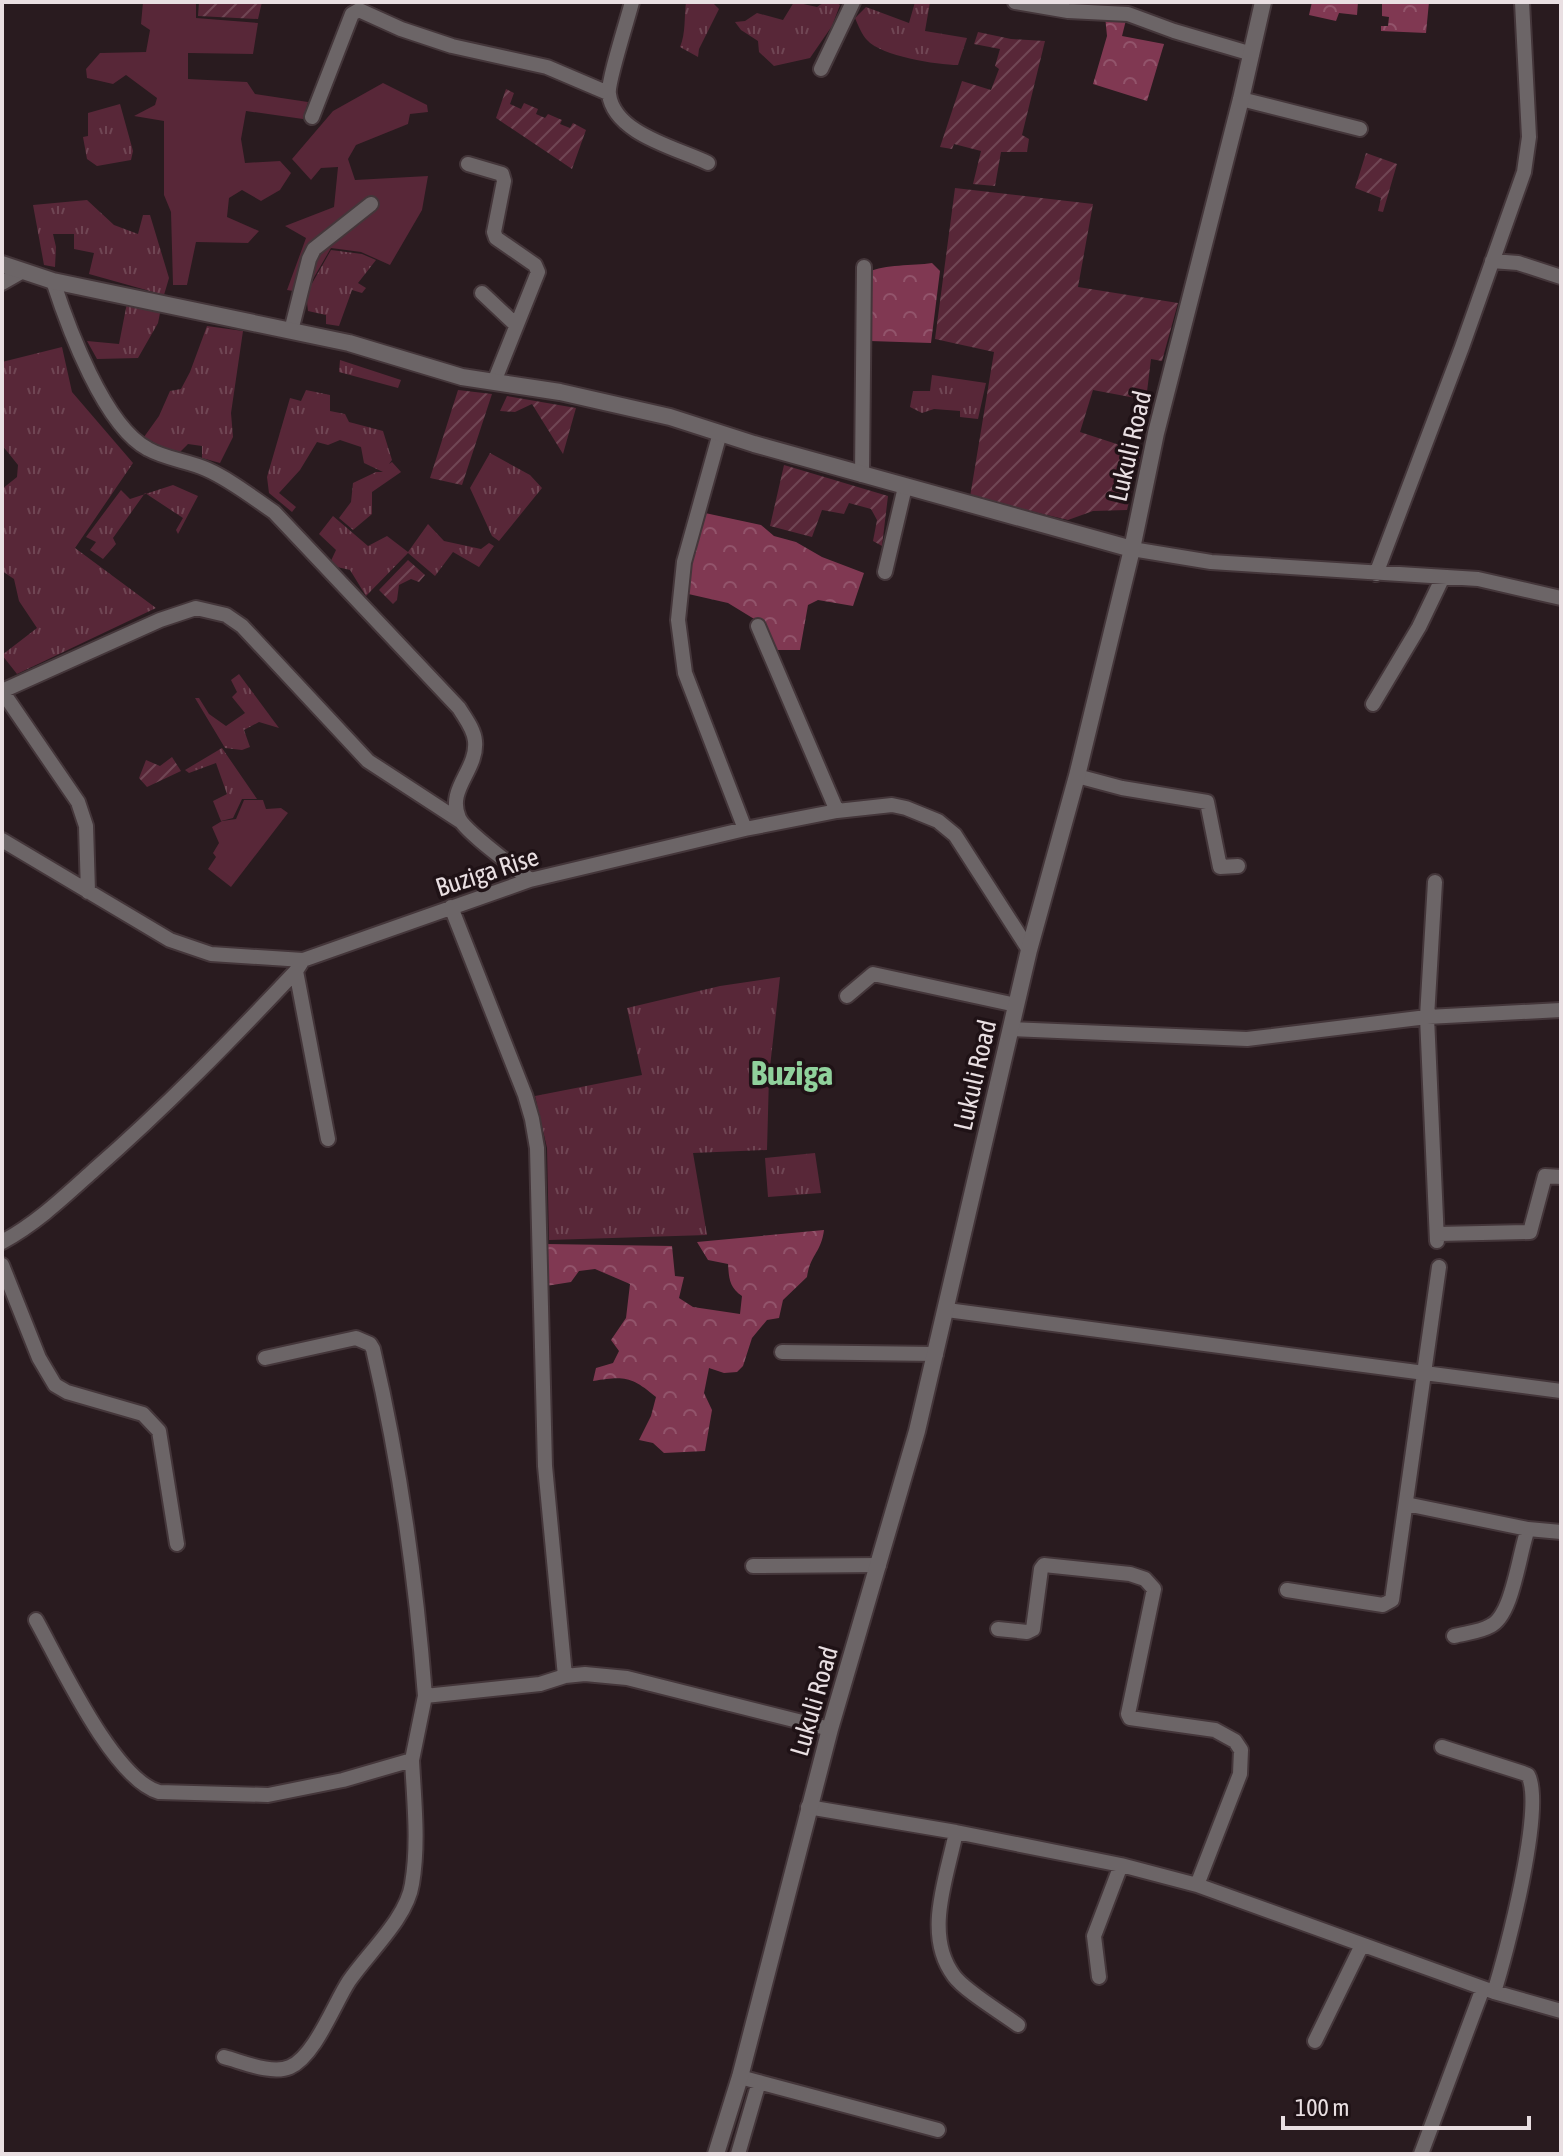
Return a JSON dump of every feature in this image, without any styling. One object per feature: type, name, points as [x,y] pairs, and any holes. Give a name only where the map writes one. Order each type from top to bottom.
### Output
[{"type":"street","points":[[632,2],[608,93],[619,116],[632,128],[708,163]]},
{"type":"street","points":[[821,69],[853,2]]},
{"type":"street","points":[[1015,2],[1068,11],[1128,14],[1252,54]]},
{"type":"street","name":"Lukuli Road","points":[[716,2154],[740,2077],[808,1807],[879,1565],[936,1354],[1029,950],[1077,776],[1132,549],[1156,433],[1263,2]]},
{"type":"street","points":[[1376,574],[1524,172],[1529,137],[1522,2]]},
{"type":"street","points":[[312,117],[352,14],[359,10],[401,29],[452,46],[547,67],[608,93]]},
{"type":"street","points":[[1241,99],[1360,129]]},
{"type":"street","points":[[468,164],[502,174],[504,181],[494,232],[496,238],[535,265],[538,272],[494,382]]},
{"type":"street","points":[[291,331],[314,249],[371,204]]},
{"type":"street","points":[[1492,261],[1518,263],[1561,277]]},
{"type":"street","points":[[2,264],[53,281],[349,343],[462,377],[560,392],[657,413],[862,475],[1132,549],[1211,562],[1491,581],[1561,598]]},
{"type":"street","points":[[862,475],[864,267]]},
{"type":"street","points":[[2,283],[23,271]]},
{"type":"street","points":[[53,281],[62,310],[109,411],[127,431],[147,449],[207,469],[274,512],[459,708],[475,740],[475,756],[455,803],[460,821]]},
{"type":"street","points":[[482,293],[516,325]]},
{"type":"street","points":[[720,433],[684,562],[678,620],[685,673],[745,829]]},
{"type":"street","points":[[885,572],[905,487]]},
{"type":"street","points":[[1373,704],[1419,627],[1443,577]]},
{"type":"street","points":[[88,892],[86,826],[78,802],[2,691],[160,620],[196,608],[226,615],[242,626],[368,761],[460,821],[530,880]]},
{"type":"street","points":[[758,626],[837,811]]},
{"type":"street","points":[[1077,776],[1122,788],[1207,802],[1220,867],[1238,866]]},
{"type":"street","name":"Buziga Rise","points":[[2,1242],[31,1226],[130,1139],[226,1046],[299,966],[530,880],[745,829],[837,811],[892,805],[938,821],[955,835],[1029,950]]},
{"type":"street","points":[[2,840],[170,940],[211,954],[299,966],[328,1139]]},
{"type":"street","points":[[1435,882],[1427,1017],[1438,1238],[1530,1232],[1545,1176],[1561,1177]]},
{"type":"street","points":[[451,907],[525,1095],[537,1148],[545,1466],[565,1676]]},
{"type":"street","points":[[847,996],[873,974],[1016,1005]]},
{"type":"street","points":[[1011,1029],[1247,1039],[1427,1017],[1561,1010]]},
{"type":"street","points":[[2,1265],[39,1358],[55,1385],[67,1392],[143,1414],[159,1431],[177,1544]]},
{"type":"street","points":[[1287,1590],[1387,1605],[1392,1600],[1439,1267]]},
{"type":"street","points":[[947,1310],[1561,1391]]},
{"type":"street","points":[[224,2057],[271,2069],[288,2068],[302,2059],[349,1982],[394,1921],[412,1886],[415,1832],[412,1760],[425,1696],[417,1598],[392,1430],[373,1349],[370,1344],[356,1338],[265,1358]]},
{"type":"street","points":[[782,1352],[936,1354]]},
{"type":"street","points":[[1406,1504],[1528,1529],[1561,1532]]},
{"type":"street","points":[[1454,1636],[1492,1626],[1497,1621],[1512,1593],[1528,1529]]},
{"type":"street","points":[[753,1566],[879,1565]]},
{"type":"street","points":[[998,1629],[1027,1632],[1033,1629],[1044,1565],[1130,1574],[1154,1589],[1128,1714],[1130,1718],[1215,1730],[1235,1741],[1241,1750],[1240,1774],[1197,1885]]},
{"type":"street","points":[[36,1620],[93,1725],[135,1778],[151,1789],[268,1795],[343,1780],[412,1760]]},
{"type":"street","points":[[425,1696],[540,1684],[585,1674],[627,1678],[830,1729]]},
{"type":"street","points":[[1421,2154],[1488,1990],[1503,1964],[1523,1875],[1532,1810],[1528,1775],[1442,1747]]},
{"type":"street","points":[[808,1807],[1121,1865],[1197,1885],[1488,1990],[1561,2011]]},
{"type":"street","points":[[956,1832],[937,1918],[943,1954],[955,1978],[1018,2025]]},
{"type":"street","points":[[1099,1977],[1094,1936],[1121,1865]]},
{"type":"street","points":[[1315,2041],[1362,1945]]},
{"type":"street","points":[[740,2077],[938,2130]]},
{"type":"street","points":[[738,2154],[759,2082]]},
{"type":"green space","points":[[143,2],[196,2],[196,18],[258,23],[253,54],[188,53],[188,79],[247,82],[255,94],[308,102],[303,119],[246,111],[241,139],[245,163],[280,161],[291,173],[280,190],[261,201],[242,190],[229,198],[227,217],[259,231],[248,243],[196,242],[187,285],[173,285],[171,212],[164,195],[164,121],[134,116],[155,105],[157,98],[126,75],[113,84],[87,78],[86,69],[100,53],[146,52],[150,30],[141,24]]},
{"type":"green space","points":[[199,2],[262,2],[258,19],[198,16]]},
{"type":"green space","points":[[686,2],[712,2],[719,9],[698,57],[680,47]]},
{"type":"green space","points":[[794,2],[817,7],[828,2],[840,5],[832,26],[810,58],[774,66],[759,52],[758,41],[735,22],[745,21],[757,13],[783,20]]},
{"type":"green space","points":[[915,2],[930,2],[925,31],[967,38],[958,65],[884,51],[867,40],[855,18],[866,7],[909,23]]},
{"type":"green space","points":[[1312,2],[1358,2],[1357,15],[1339,13],[1336,21],[1309,15]]},
{"type":"green space","points":[[1382,2],[1429,2],[1426,33],[1381,31],[1381,26],[1388,26],[1389,17],[1382,16]]},
{"type":"green space","points":[[1105,16],[1127,16],[1122,36],[1164,44],[1147,101],[1093,84],[1107,36]]},
{"type":"green space","points":[[978,32],[1011,39],[1045,41],[1022,135],[1029,139],[1027,152],[1001,152],[995,186],[973,184],[981,151],[954,144],[952,149],[940,147],[962,81],[991,90],[999,69],[995,66],[1000,49],[974,44]]},
{"type":"green space","points":[[383,83],[427,105],[428,112],[410,114],[408,124],[356,145],[348,159],[355,180],[428,176],[422,210],[390,265],[361,252],[331,248],[305,293],[287,290],[306,238],[285,226],[334,207],[338,167],[321,168],[311,180],[292,159],[333,111]]},
{"type":"green space","points":[[506,89],[514,93],[510,104],[521,109],[524,103],[538,109],[536,114],[545,118],[548,114],[562,120],[560,124],[570,128],[573,123],[586,130],[572,169],[496,118]]},
{"type":"green space","points":[[120,104],[133,151],[131,160],[97,166],[87,159],[83,137],[88,136],[88,113]]},
{"type":"green space","points":[[1366,153],[1397,164],[1383,212],[1378,211],[1381,198],[1355,188]]},
{"type":"green space","points":[[955,188],[1093,204],[1078,287],[1178,303],[1162,361],[1151,359],[1146,400],[1093,390],[1080,432],[1141,452],[1127,510],[1093,511],[1068,520],[970,497],[994,352],[935,339]]},
{"type":"green space","points":[[87,200],[114,225],[138,234],[143,215],[150,215],[169,278],[164,295],[89,274],[94,253],[74,249],[74,234],[53,234],[55,267],[44,265],[33,205]]},
{"type":"green space","points":[[331,250],[362,254],[376,260],[358,283],[366,288],[362,293],[352,290],[339,326],[326,324],[326,315],[308,311],[306,294]]},
{"type":"green space","points":[[932,263],[940,271],[931,343],[870,341],[869,272],[891,266]]},
{"type":"green space","points":[[127,303],[161,308],[158,323],[138,358],[97,359],[87,341],[119,344]]},
{"type":"green space","points":[[207,326],[243,331],[231,413],[233,437],[220,463],[202,458],[202,446],[188,444],[177,455],[144,437],[159,416],[170,391],[181,389]]},
{"type":"green space","points":[[62,347],[72,392],[133,463],[75,548],[156,608],[17,674],[2,655],[37,628],[19,601],[14,579],[2,571],[2,489],[17,477],[18,465],[2,445],[2,362]]},
{"type":"green space","points":[[340,360],[401,380],[398,388],[339,372]]},
{"type":"green space","points":[[932,375],[986,383],[978,419],[960,417],[960,411],[934,409],[922,413],[910,407],[913,391],[930,391]]},
{"type":"green space","points":[[306,390],[330,395],[330,411],[345,414],[349,422],[383,431],[392,460],[389,464],[392,462],[401,472],[372,492],[372,514],[353,530],[339,518],[351,502],[353,483],[376,472],[383,472],[364,463],[361,447],[340,440],[328,445],[317,442],[300,470],[279,493],[296,507],[292,512],[269,493],[267,477],[290,398],[301,401]]},
{"type":"green space","points":[[458,390],[492,394],[462,485],[430,478]]},
{"type":"green space","points":[[507,396],[576,408],[563,454],[532,404],[515,412],[500,411]]},
{"type":"green space","points":[[490,453],[530,475],[542,488],[499,541],[492,536],[470,488]]},
{"type":"green space","points":[[784,465],[888,496],[882,546],[873,541],[877,520],[871,509],[849,503],[844,514],[822,510],[812,537],[770,526]]},
{"type":"green space","points":[[173,485],[198,496],[178,534],[176,530],[183,518],[146,494]]},
{"type":"green space","points":[[121,490],[130,499],[144,494],[113,538],[116,544],[103,559],[90,550],[96,542],[86,537]]},
{"type":"green space","points":[[705,513],[761,525],[774,536],[796,542],[822,557],[864,573],[853,606],[818,600],[808,605],[800,650],[774,650],[764,625],[728,603],[684,593]]},
{"type":"green space","points":[[333,516],[368,546],[387,536],[408,552],[428,524],[444,541],[481,549],[489,543],[494,546],[479,567],[453,552],[435,576],[408,553],[366,596],[350,570],[329,565],[336,550],[319,534]]},
{"type":"green space","points":[[408,560],[425,575],[419,582],[411,579],[399,585],[397,600],[393,604],[379,590]]},
{"type":"green space","points":[[239,674],[279,728],[259,722],[244,730],[250,747],[242,750],[225,748],[195,698],[199,698],[209,714],[226,726],[245,713],[232,697],[237,692],[231,680]]},
{"type":"green space","points":[[222,748],[257,799],[242,799],[233,818],[221,821],[213,801],[227,794],[216,763],[189,773],[185,770]]},
{"type":"green space","points":[[172,757],[181,771],[147,787],[139,778],[146,760],[160,766]]},
{"type":"green space","points":[[244,800],[263,800],[266,809],[281,808],[288,813],[231,887],[208,869],[216,857],[213,853],[219,843],[212,827],[222,821],[236,819]]},
{"type":"green space","points":[[780,977],[769,1076],[767,1150],[693,1153],[707,1235],[549,1240],[547,1148],[535,1096],[642,1075],[627,1008],[720,986]]},
{"type":"green space","points":[[815,1153],[821,1193],[768,1197],[765,1158]]},
{"type":"green space","points":[[824,1230],[807,1277],[783,1300],[779,1318],[767,1320],[752,1338],[743,1366],[737,1372],[724,1373],[709,1368],[704,1393],[712,1410],[705,1451],[664,1453],[653,1443],[639,1440],[656,1397],[627,1379],[593,1381],[596,1368],[613,1363],[619,1351],[611,1340],[626,1318],[630,1284],[595,1269],[579,1271],[571,1282],[546,1286],[546,1244],[672,1246],[675,1276],[684,1277],[679,1298],[693,1307],[740,1314],[742,1296],[732,1286],[728,1264],[708,1260],[697,1242]]},
{"type":"district","name":"Buziga","points":[[792,1073]]}]
